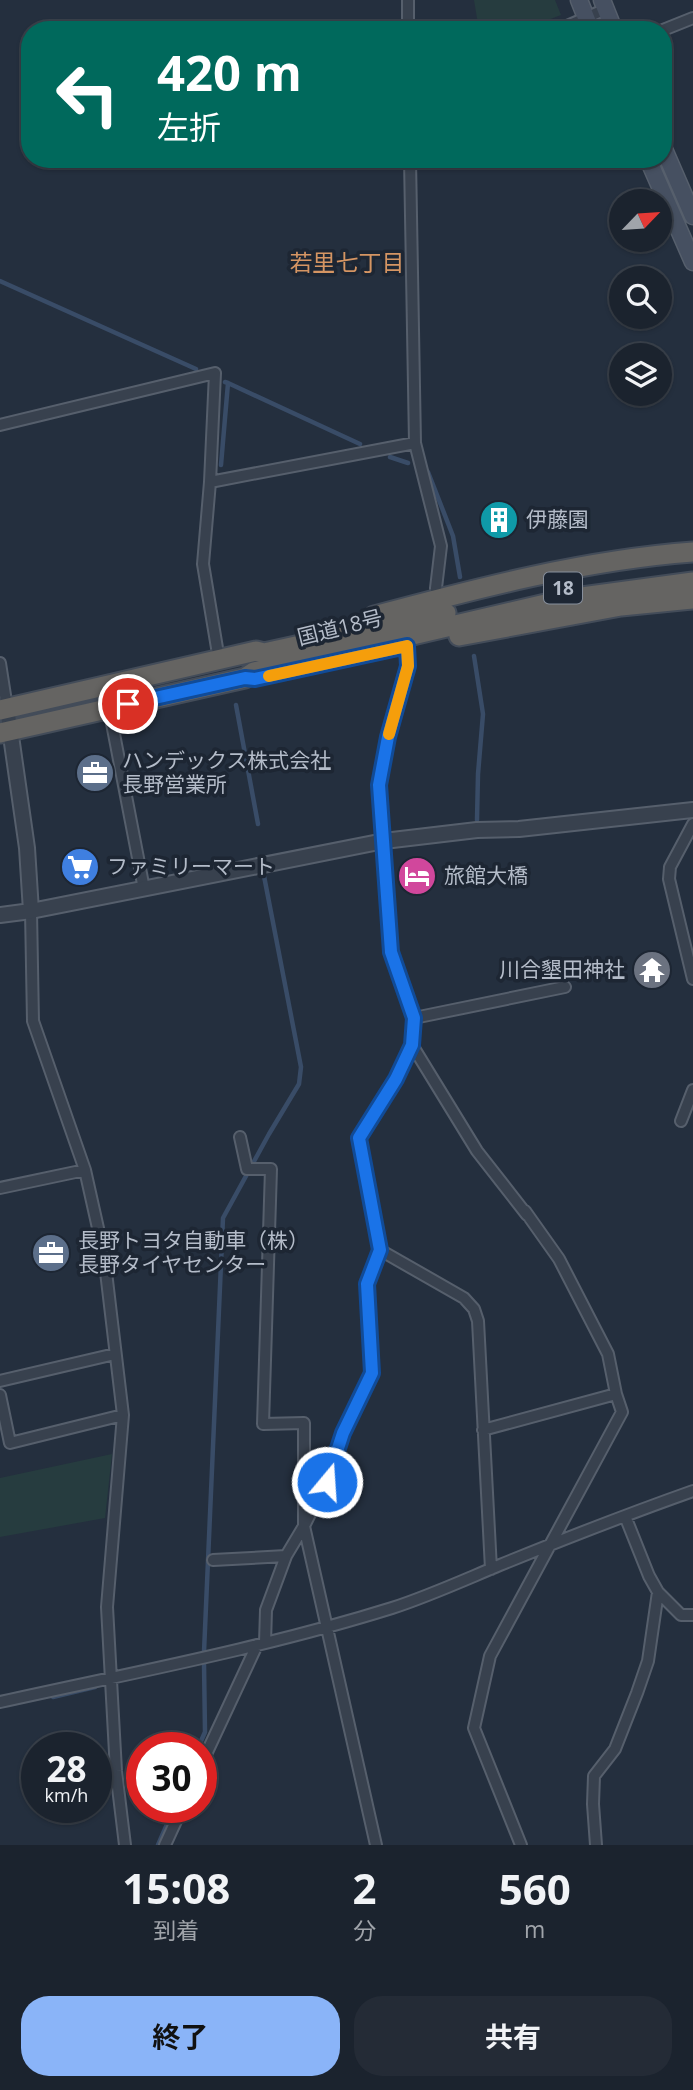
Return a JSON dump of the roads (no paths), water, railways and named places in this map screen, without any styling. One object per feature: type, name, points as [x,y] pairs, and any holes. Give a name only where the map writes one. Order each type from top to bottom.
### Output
[{"type":"highway","name":"国道18号","points":[[3,709],[256,651],[264,653],[565,587],[657,574],[692,556]]},
{"type":"highway","name":"国道18号","points":[[5,732],[245,678],[254,672],[437,614],[693,582]]},
{"type":"highway","name":"18","points":[[245,678],[255,679],[407,646],[621,606],[693,598]]},
{"type":"main road","points":[[579,0],[588,21]]},
{"type":"main road","points":[[672,167],[693,216]]},
{"type":"main road","points":[[652,168],[693,262]]},
{"type":"street","points":[[408,0],[408,21]]},
{"type":"street","points":[[591,21],[604,5]]},
{"type":"street","points":[[672,26],[693,18]]},
{"type":"street","points":[[410,168],[415,443],[441,546],[436,588],[437,614]]},
{"type":"street","points":[[0,425],[215,373],[203,564],[219,660]]},
{"type":"street","points":[[210,482],[415,443]]},
{"type":"street","points":[[217,1733],[261,1644],[266,1610],[286,1556],[327,1482],[343,1433],[372,1373],[367,1284],[380,1250],[359,1138],[396,1079],[412,1045],[414,1018],[391,952],[379,785],[388,737],[408,666],[407,646]]},
{"type":"street","points":[[0,663],[5,732],[27,848],[33,1021],[85,1170],[104,1255],[123,1415],[107,1607],[116,1771],[125,1845]]},
{"type":"street","points":[[109,708],[144,889]]},
{"type":"street","points":[[0,915],[384,841],[693,810]]},
{"type":"street","points":[[693,824],[670,867],[669,879],[693,979]]},
{"type":"street","points":[[414,1018],[565,987]]},
{"type":"street","points":[[412,1045],[477,1151],[559,1259],[608,1354],[622,1412],[490,1656],[474,1728],[521,1845]]},
{"type":"street","points":[[681,1121],[693,1090]]},
{"type":"street","points":[[240,1137],[251,1170],[271,1169],[263,1424],[304,1423],[304,1526],[376,1845]]},
{"type":"street","points":[[0,1188],[85,1170]]},
{"type":"street","points":[[380,1250],[464,1298],[474,1309],[478,1321],[491,1569]]},
{"type":"street","points":[[0,1381],[115,1354]]},
{"type":"street","points":[[483,1430],[616,1394]]},
{"type":"street","points":[[0,1395],[10,1443],[123,1415]]},
{"type":"street","points":[[0,1702],[326,1628],[449,1588],[551,1545],[693,1491]]},
{"type":"street","points":[[625,1516],[658,1592],[681,1615],[693,1615]]},
{"type":"street","points":[[213,1560],[286,1556]]},
{"type":"street","points":[[596,1845],[594,1776],[615,1749],[637,1693],[648,1661],[658,1592]]},
{"type":"street","points":[[165,1845],[175,1823]]},
{"type":"waterway","points":[[0,281],[196,369]]},
{"type":"waterway","points":[[221,465],[228,383],[225,382]]},
{"type":"waterway","points":[[228,383],[360,444]]},
{"type":"waterway","points":[[390,457],[408,463]]},
{"type":"waterway","points":[[428,472],[453,536],[460,577]]},
{"type":"waterway","points":[[474,656],[483,714],[477,820]]},
{"type":"waterway","points":[[236,705],[258,824]]},
{"type":"waterway","points":[[204,1652],[223,1218],[299,1084],[301,1067],[264,876]]},
{"type":"waterway","points":[[204,1663],[205,1732]]},
{"type":"waterway","points":[[53,1697],[95,1687]]},
{"type":"waterway","points":[[158,1845],[168,1823]]},
{"type":"place","name":"伊藤園","points":[[499,520]]},
{"type":"place","name":"ハンデックス株式会社 長野営業所","points":[[95,773]]},
{"type":"place","name":"ファミリーマート","points":[[80,867]]},
{"type":"place","name":"旅館大橋","points":[[417,876]]},
{"type":"place","name":"川合墾田神社","points":[[652,970]]},
{"type":"place","name":"長野トヨタ自動車（株） 長野タイヤセンター","points":[[51,1253]]},
{"type":"district","name":"若里七丁目","points":[[347,263]]}]
